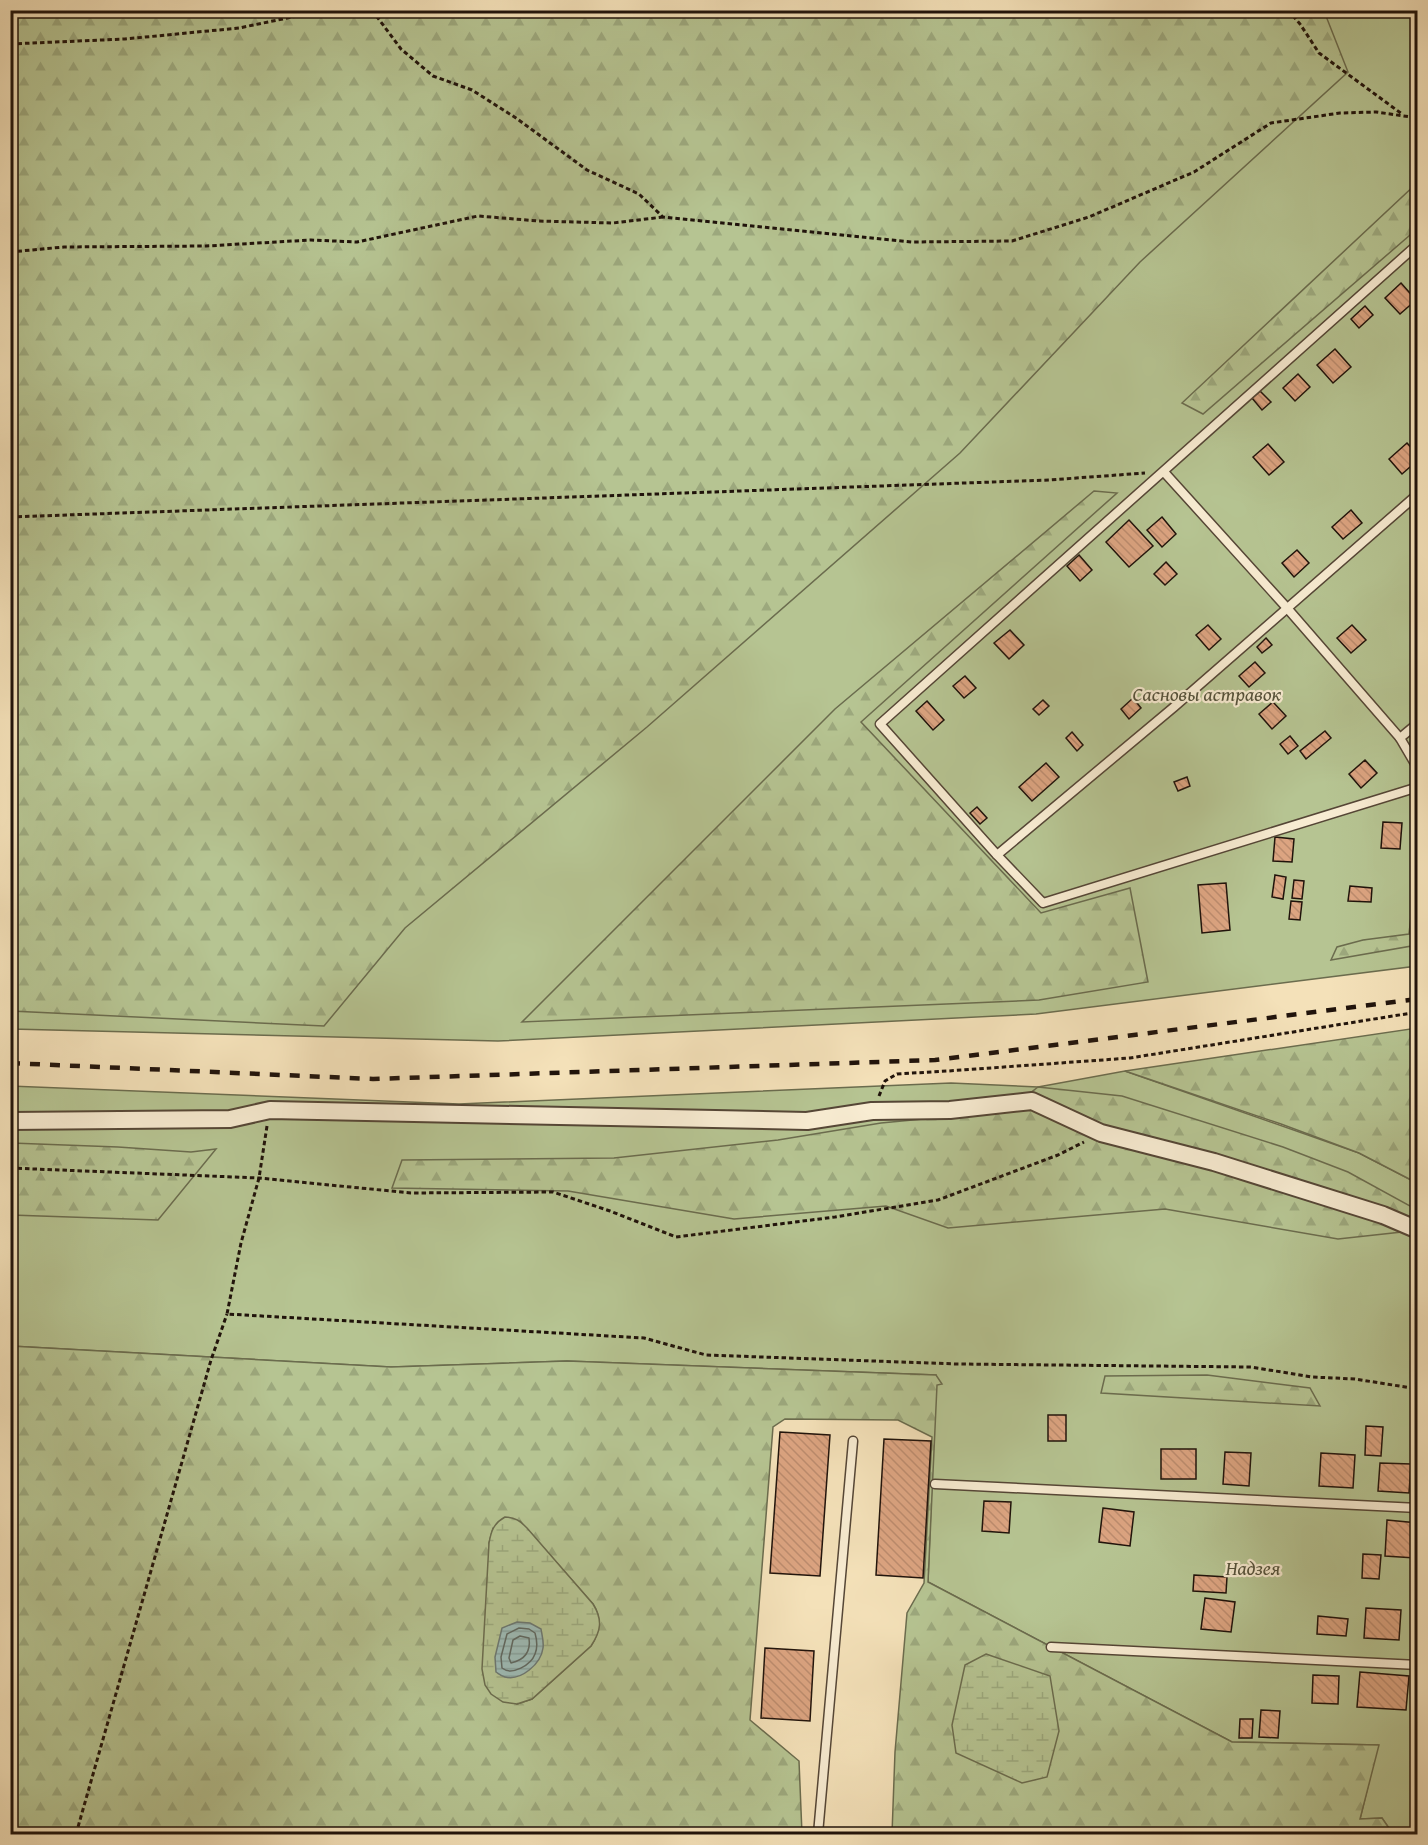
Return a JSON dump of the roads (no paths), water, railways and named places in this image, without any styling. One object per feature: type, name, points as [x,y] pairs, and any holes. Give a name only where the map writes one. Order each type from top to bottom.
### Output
[{"type":"street","points":[[10,1121],[230,1119],[270,1110],[807,1121],[872,1111],[950,1110],[1032,1101],[1101,1133],[1214,1162],[1383,1215],[1418,1230]]},
{"type":"lane","points":[[1164,472],[1400,738],[1417,767],[1416,788],[1043,903],[880,724],[1418,244]]},
{"type":"lane","points":[[997,855],[1174,707],[1418,494]]},
{"type":"lane","points":[[1400,738],[1418,723]]},
{"type":"lane","points":[[818,1834],[853,1441]]},
{"type":"lane","points":[[935,1484],[1418,1508]]},
{"type":"lane","points":[[1051,1647],[1418,1665]]},
{"type":"water","points":[[517,1622],[530,1623],[541,1629],[543,1648],[538,1660],[524,1674],[511,1678],[501,1676],[496,1672],[495,1657],[502,1628]]},
{"type":"railway","points":[[10,1063],[373,1079],[935,1060],[1418,999]]},
{"type":"park label","name":"Сасновы астравок","points":[[1207,693]]},
{"type":"park label","name":"Надзея","points":[[1253,1567]]}]
